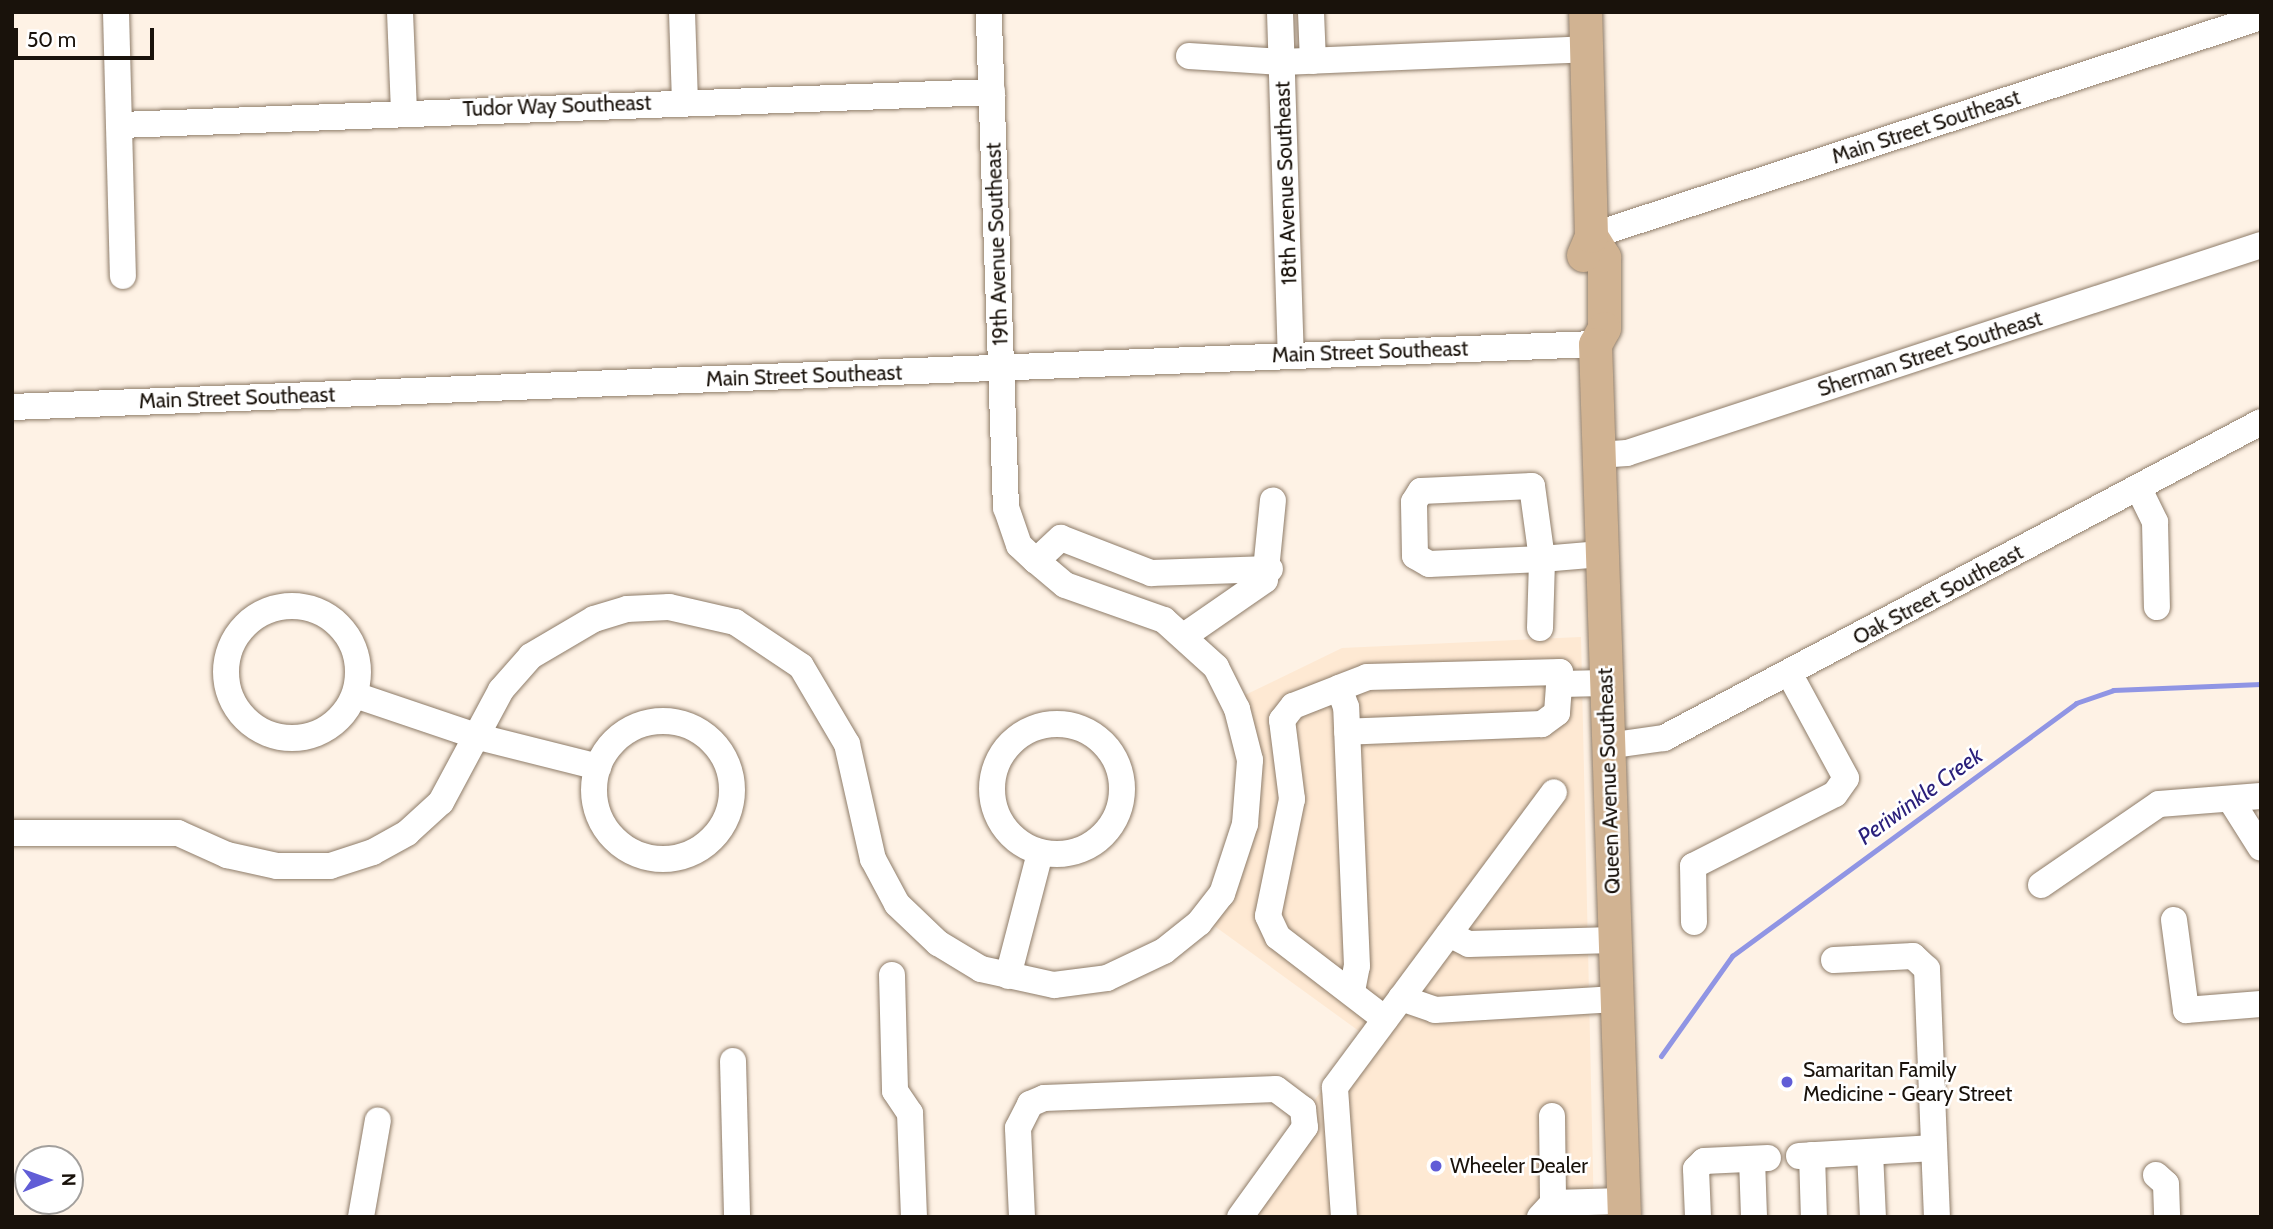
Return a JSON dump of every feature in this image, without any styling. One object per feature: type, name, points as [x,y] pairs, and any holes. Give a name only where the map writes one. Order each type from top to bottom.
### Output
[{"type":"main road","name":"Queen Avenue Southeast","points":[[1585,12],[1591,236],[1604,257],[1604,328],[1595,344],[1624,1209]]},
{"type":"street","points":[[116,12],[123,276]]},
{"type":"street","points":[[400,12],[404,112]]},
{"type":"street","points":[[682,12],[685,101]]},
{"type":"street","name":"19th Avenue Southeast","points":[[12,833],[140,829],[178,833],[227,855],[277,866],[330,866],[407,833],[441,803],[502,690],[531,656],[594,619],[627,609],[669,607],[735,622],[801,666],[847,744],[873,859],[897,904],[937,943],[1007,976],[1054,985],[1107,978],[1164,951],[1222,894],[1245,824],[1250,761],[1237,709],[1216,667],[1184,636],[1129,603],[1065,585],[1019,545],[1006,508],[989,12]]},
{"type":"street","name":"18th Avenue Southeast","points":[[1280,12],[1291,354]]},
{"type":"street","points":[[1311,12],[1313,61]]},
{"type":"street","name":"Main Street Southeast","points":[[1591,236],[2261,17]]},
{"type":"street","points":[[1189,56],[1282,62],[1586,49]]},
{"type":"street","name":"Tudor Way Southeast","points":[[121,125],[685,101],[992,92]]},
{"type":"street","name":"Sherman Street Southeast","points":[[1598,456],[1640,449],[2261,245]]},
{"type":"street","name":"Main Street Southeast","points":[[12,407],[1595,344]]},
{"type":"street","name":"Oak Street Southeast","points":[[1607,746],[1664,738],[2139,489],[2261,422]]},
{"type":"street","points":[[1540,628],[1542,559],[1538,498],[1532,486],[1421,491],[1414,502],[1415,556],[1429,564],[1542,559],[1601,554]]},
{"type":"street","points":[[2139,489],[2155,522],[2157,607]]},
{"type":"street","points":[[1184,636],[1265,580],[1270,569],[1273,500]]},
{"type":"street","points":[[1036,561],[1061,538],[1151,573],[1270,569]]},
{"type":"street","points":[[289,606],[315,609],[337,623],[353,644],[359,669],[355,695],[342,717],[321,733],[296,739],[270,735],[232,701],[226,676],[230,650],[243,627],[264,612],[289,606]]},
{"type":"street","points":[[1347,732],[1542,724],[1557,713],[1560,672],[1367,677],[1293,705],[1282,720],[1292,799],[1268,915],[1278,937],[1352,991],[1393,1009],[1435,1010],[1616,999]]},
{"type":"street","points":[[1694,922],[1693,866],[1835,794],[1846,778],[1789,673]]},
{"type":"street","points":[[1561,684],[1605,682]]},
{"type":"street","points":[[1339,688],[1347,732],[1357,966],[1352,991]]},
{"type":"street","points":[[355,695],[479,737],[598,767]]},
{"type":"street","points":[[663,719],[690,725],[712,740],[727,763],[732,790],[727,817],[711,839],[688,854],[662,859],[635,854],[612,838],[598,816],[592,789],[598,767],[611,744],[636,724],[663,719]]},
{"type":"street","points":[[1074,725],[1100,738],[1118,762],[1123,791],[1116,820],[1097,842],[1070,854],[1040,853],[1014,839],[996,816],[991,786],[998,758],[1018,735],[1036,727],[1074,725]]},
{"type":"street","points":[[1344,1217],[1335,1087],[1554,792]]},
{"type":"street","points":[[2041,885],[2159,804],[2232,802],[2261,796]]},
{"type":"street","points":[[2232,802],[2261,848]]},
{"type":"street","points":[[1007,976],[1040,853]]},
{"type":"street","points":[[2174,920],[2186,1010],[2261,1003]]},
{"type":"street","points":[[1449,934],[1469,944],[1614,940]]},
{"type":"street","points":[[1834,960],[1913,956],[1927,969],[1937,1217]]},
{"type":"street","points":[[892,975],[895,1091],[910,1112],[914,1217]]},
{"type":"street","points":[[733,1061],[737,1217]]},
{"type":"street","points":[[1022,1217],[1018,1128],[1030,1104],[1044,1098],[1276,1089],[1303,1109],[1305,1127],[1240,1217]]},
{"type":"street","points":[[1552,1116],[1547,1210],[1624,1209]]},
{"type":"street","points":[[361,1217],[378,1120]]},
{"type":"street","points":[[1814,1217],[1805,1156],[1934,1148]]},
{"type":"street","points":[[1870,1152],[1873,1217]]},
{"type":"street","points":[[1698,1217],[1696,1169],[1704,1161],[1760,1158],[1754,1217]]},
{"type":"street","points":[[2156,1175],[2166,1184],[2168,1217]]},
{"type":"shaded area","points":[[1581,637],[1594,1217],[1229,1217],[1363,1034],[1213,925],[1241,873],[1243,696],[1342,648]]},
{"type":"waterway","name":"Periwinkle Creek","points":[[1661,1056],[1732,956],[2076,703],[2113,690],[2261,684]]},
{"type":"place","name":"Samaritan Family Medicine - Geary Street","points":[[1787,1082]]},
{"type":"place","name":"Wheeler Dealer","points":[[1436,1166]]}]
